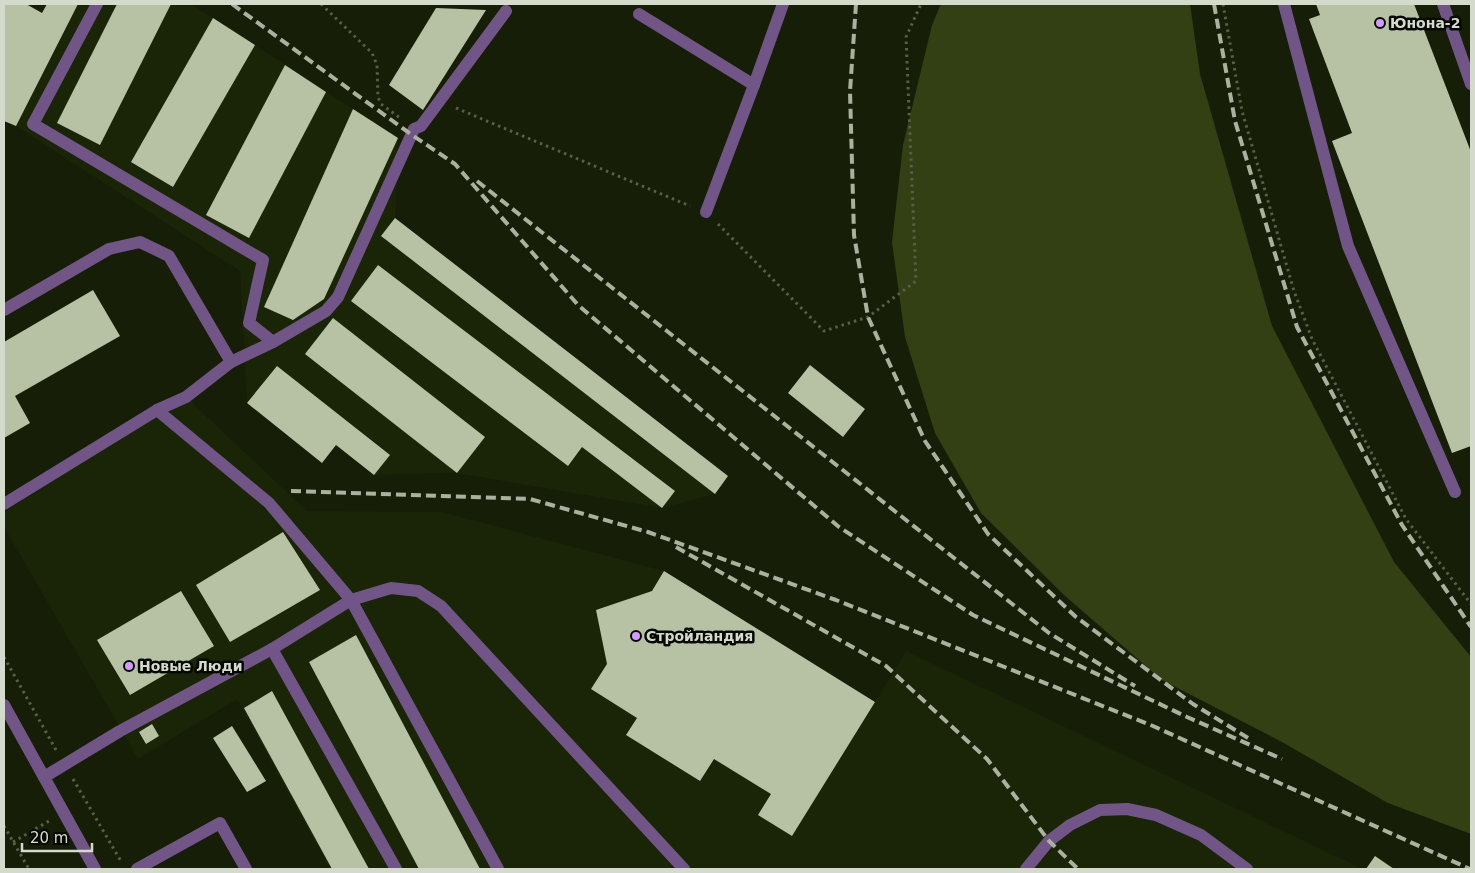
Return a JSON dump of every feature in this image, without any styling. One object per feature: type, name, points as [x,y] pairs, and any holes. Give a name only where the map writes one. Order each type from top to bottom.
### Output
[{"type":"street","points":[[97,4],[33,124],[263,260],[248,322],[273,342]]},
{"type":"street","points":[[706,212],[754,86],[782,4]]},
{"type":"street","points":[[1284,4],[1348,246],[1455,492]]},
{"type":"street","points":[[1443,4],[1471,84]]},
{"type":"street","points":[[4,504],[156,410],[186,397],[231,362],[273,342],[326,311],[338,297],[414,129],[421,126],[506,11]]},
{"type":"street","points":[[639,14],[754,86]]},
{"type":"street","points":[[4,310],[109,249],[140,242],[169,256],[231,362]]},
{"type":"street","points":[[156,410],[269,503],[351,600],[498,869]]},
{"type":"street","points":[[44,777],[120,731],[272,649],[351,600],[392,588],[418,591],[441,606],[684,869]]},
{"type":"street","points":[[272,649],[396,869]]},
{"type":"street","points":[[4,705],[95,869]]},
{"type":"street","points":[[1026,869],[1049,841],[1070,825],[1100,810],[1127,809],[1156,814],[1201,836],[1247,869]]},
{"type":"street","points":[[137,869],[220,823],[246,869]]},
{"type":"path","points":[[320,4],[372,53],[376,65],[378,97],[381,104],[414,129]]},
{"type":"path","points":[[440,101],[706,212],[824,331],[868,318],[916,280],[906,37],[921,4]]},
{"type":"path","points":[[1223,4],[1242,111],[1294,291],[1312,339],[1406,519],[1471,604]]},
{"type":"path","points":[[4,826],[29,869]]},
{"type":"shaded area","points":[[47,4],[191,4],[398,138],[395,218],[728,476],[715,494],[662,508],[457,473],[374,475],[336,445],[322,463],[247,403],[240,271],[16,126],[4,121],[4,93]]},
{"type":"shaded area","points":[[941,4],[1190,4],[1200,74],[1272,326],[1394,562],[1471,657],[1471,834],[1388,803],[1282,742],[1162,680],[1064,595],[981,513],[935,433],[905,337],[892,242],[903,145],[932,25]]},
{"type":"shaded area","points":[[186,397],[307,511],[442,512],[664,571],[875,702],[906,651],[1363,869],[330,869],[237,699],[138,759],[4,527],[4,512]]},
{"type":"building","points":[[4,4],[26,4],[42,13],[47,4],[78,4],[16,126],[4,121]]},
{"type":"building","points":[[117,4],[171,4],[100,145],[57,123]]},
{"type":"building","points":[[1316,4],[1414,4],[1471,152],[1471,446],[1452,453],[1332,141],[1352,133],[1309,19],[1320,15]]},
{"type":"building","points":[[436,8],[486,10],[423,110],[389,85]]},
{"type":"building","points":[[213,18],[255,45],[173,187],[131,162]]},
{"type":"building","points":[[285,65],[326,92],[249,238],[206,215]]},
{"type":"building","points":[[353,109],[398,138],[324,299],[293,320],[264,307]]},
{"type":"building","points":[[395,218],[728,476],[715,494],[381,236]]},
{"type":"building","points":[[378,265],[675,491],[662,508],[582,447],[568,466],[351,301]]},
{"type":"building","points":[[93,290],[120,336],[15,396],[30,423],[4,438],[4,342]]},
{"type":"building","points":[[333,318],[485,437],[457,473],[305,354]]},
{"type":"building","points":[[810,365],[865,409],[843,437],[788,393]]},
{"type":"building","points":[[277,366],[390,455],[374,475],[336,445],[322,463],[247,403]]},
{"type":"building","points":[[283,532],[320,590],[230,642],[196,585]]},
{"type":"building","points":[[664,571],[875,702],[792,836],[758,815],[771,794],[714,759],[700,781],[626,735],[637,718],[591,689],[607,664],[596,610],[652,591]]},
{"type":"building","points":[[181,591],[214,646],[130,695],[97,640]]},
{"type":"building","points":[[356,635],[480,869],[419,869],[309,662]]},
{"type":"building","points":[[272,691],[369,869],[332,869],[244,708]]},
{"type":"building","points":[[152,724],[159,736],[146,744],[139,732]]},
{"type":"building","points":[[232,726],[266,781],[247,792],[213,738]]},
{"type":"building","points":[[1375,856],[1394,869],[1366,869]]},
{"type":"railway","points":[[232,4],[412,135],[455,164],[578,305],[839,527],[973,615],[1187,717],[1282,759]]},
{"type":"railway","points":[[856,4],[850,91],[854,235],[868,317],[925,441],[988,534],[1076,617],[1193,704],[1248,738]]},
{"type":"railway","points":[[1214,4],[1235,121],[1297,327],[1402,525],[1471,627]]},
{"type":"railway","points":[[477,181],[1049,633],[1135,686]]},
{"type":"railway","points":[[291,491],[530,499],[648,532],[836,600],[1153,726],[1470,869]]},
{"type":"railway","points":[[676,547],[886,666],[987,759],[1049,841],[1078,869]]},
{"type":"place","name":"Юнона-2","points":[[1380,23]]},
{"type":"place","name":"Стройландия","points":[[636,636]]},
{"type":"place","name":"Новые Люди","points":[[129,666]]}]
